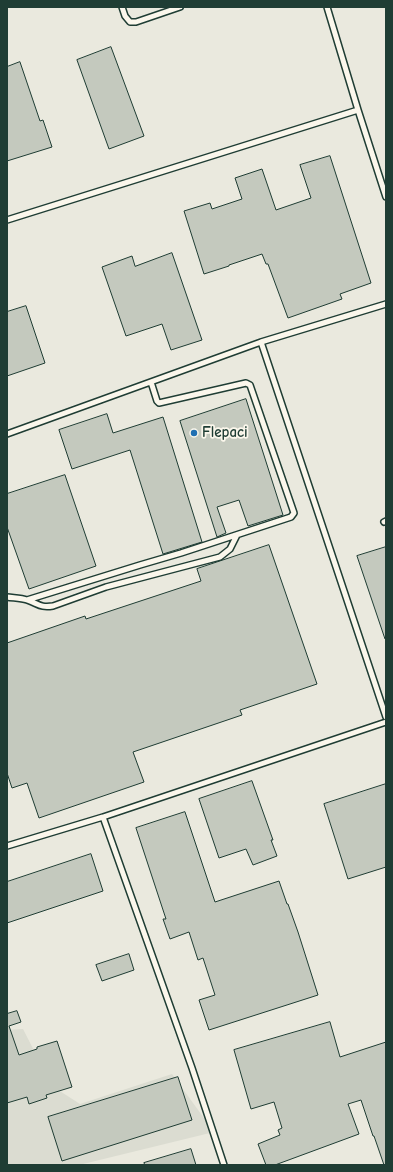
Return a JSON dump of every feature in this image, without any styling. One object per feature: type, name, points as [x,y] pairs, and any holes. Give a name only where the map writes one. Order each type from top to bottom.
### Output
[{"type":"lane","points":[[122,7],[125,16],[130,22],[136,22],[180,7]]},
{"type":"lane","points":[[327,7],[386,197]]},
{"type":"lane","points":[[7,220],[358,110]]},
{"type":"lane","points":[[7,434],[261,342],[386,304]]},
{"type":"lane","points":[[261,342],[386,717]]},
{"type":"lane","points":[[27,600],[237,535],[291,517],[294,512],[250,385],[246,383],[159,403],[151,382]]},
{"type":"lane","points":[[7,597],[27,600],[38,606],[53,606],[106,587],[220,557],[230,549],[237,535]]},
{"type":"lane","points":[[7,846],[103,817],[386,722]]},
{"type":"lane","points":[[103,817],[194,1075],[224,1165]]},
{"type":"shaded area","points":[[7,7],[386,7],[386,1165],[7,1165]]},
{"type":"shaded area","points":[[23,1029],[52,1086],[80,1104],[172,1074],[214,1132],[79,1165],[7,1165],[7,1030]]},
{"type":"building","points":[[111,47],[144,136],[109,149],[77,60]]},
{"type":"building","points":[[20,62],[40,121],[43,120],[52,147],[7,161],[7,67]]},
{"type":"building","points":[[330,156],[371,283],[340,294],[342,299],[288,318],[268,264],[266,264],[262,254],[204,274],[184,211],[210,203],[212,209],[242,199],[235,178],[262,169],[276,210],[311,198],[300,165]]},
{"type":"building","points":[[172,253],[202,340],[171,350],[162,324],[126,336],[102,267],[132,256],[135,266]]},
{"type":"building","points":[[26,306],[45,363],[7,376],[7,312]]},
{"type":"building","points":[[246,399],[283,515],[248,526],[239,500],[217,507],[226,533],[217,537],[180,421]]},
{"type":"building","points":[[107,414],[113,433],[163,417],[202,542],[163,554],[130,450],[72,469],[59,430]]},
{"type":"building","points":[[65,475],[96,566],[29,589],[7,527],[7,494]]},
{"type":"building","points":[[269,545],[317,684],[240,710],[242,715],[133,752],[144,782],[39,818],[27,783],[12,788],[7,773],[7,643],[85,616],[86,619],[201,581],[197,569]]},
{"type":"building","points":[[386,547],[386,639],[385,639],[357,556]]},
{"type":"building","points":[[252,781],[273,840],[271,840],[277,856],[253,865],[246,849],[219,858],[199,799]]},
{"type":"building","points":[[386,784],[386,867],[348,879],[324,804]]},
{"type":"building","points":[[185,812],[215,902],[279,881],[298,932],[318,995],[209,1030],[199,1000],[215,995],[203,958],[198,960],[189,932],[170,939],[163,919],[166,919],[136,828]]},
{"type":"building","points":[[91,854],[103,891],[7,923],[7,882]]},
{"type":"building","points":[[129,954],[134,970],[102,981],[96,965]]},
{"type":"building","points":[[17,1011],[21,1022],[9,1026],[19,1055],[37,1049],[37,1047],[57,1041],[72,1087],[46,1095],[47,1098],[29,1104],[27,1097],[7,1103],[7,1014]]},
{"type":"building","points":[[330,1022],[340,1057],[386,1042],[386,1165],[384,1165],[361,1100],[348,1104],[359,1134],[275,1165],[266,1165],[258,1144],[280,1135],[278,1130],[282,1128],[274,1102],[251,1109],[234,1050]]},
{"type":"building","points":[[178,1077],[192,1120],[62,1161],[48,1117]]},
{"type":"building","points":[[191,1149],[196,1165],[145,1165],[144,1163]]},
{"type":"place","name":"Flepaci","points":[[194,433]]}]
